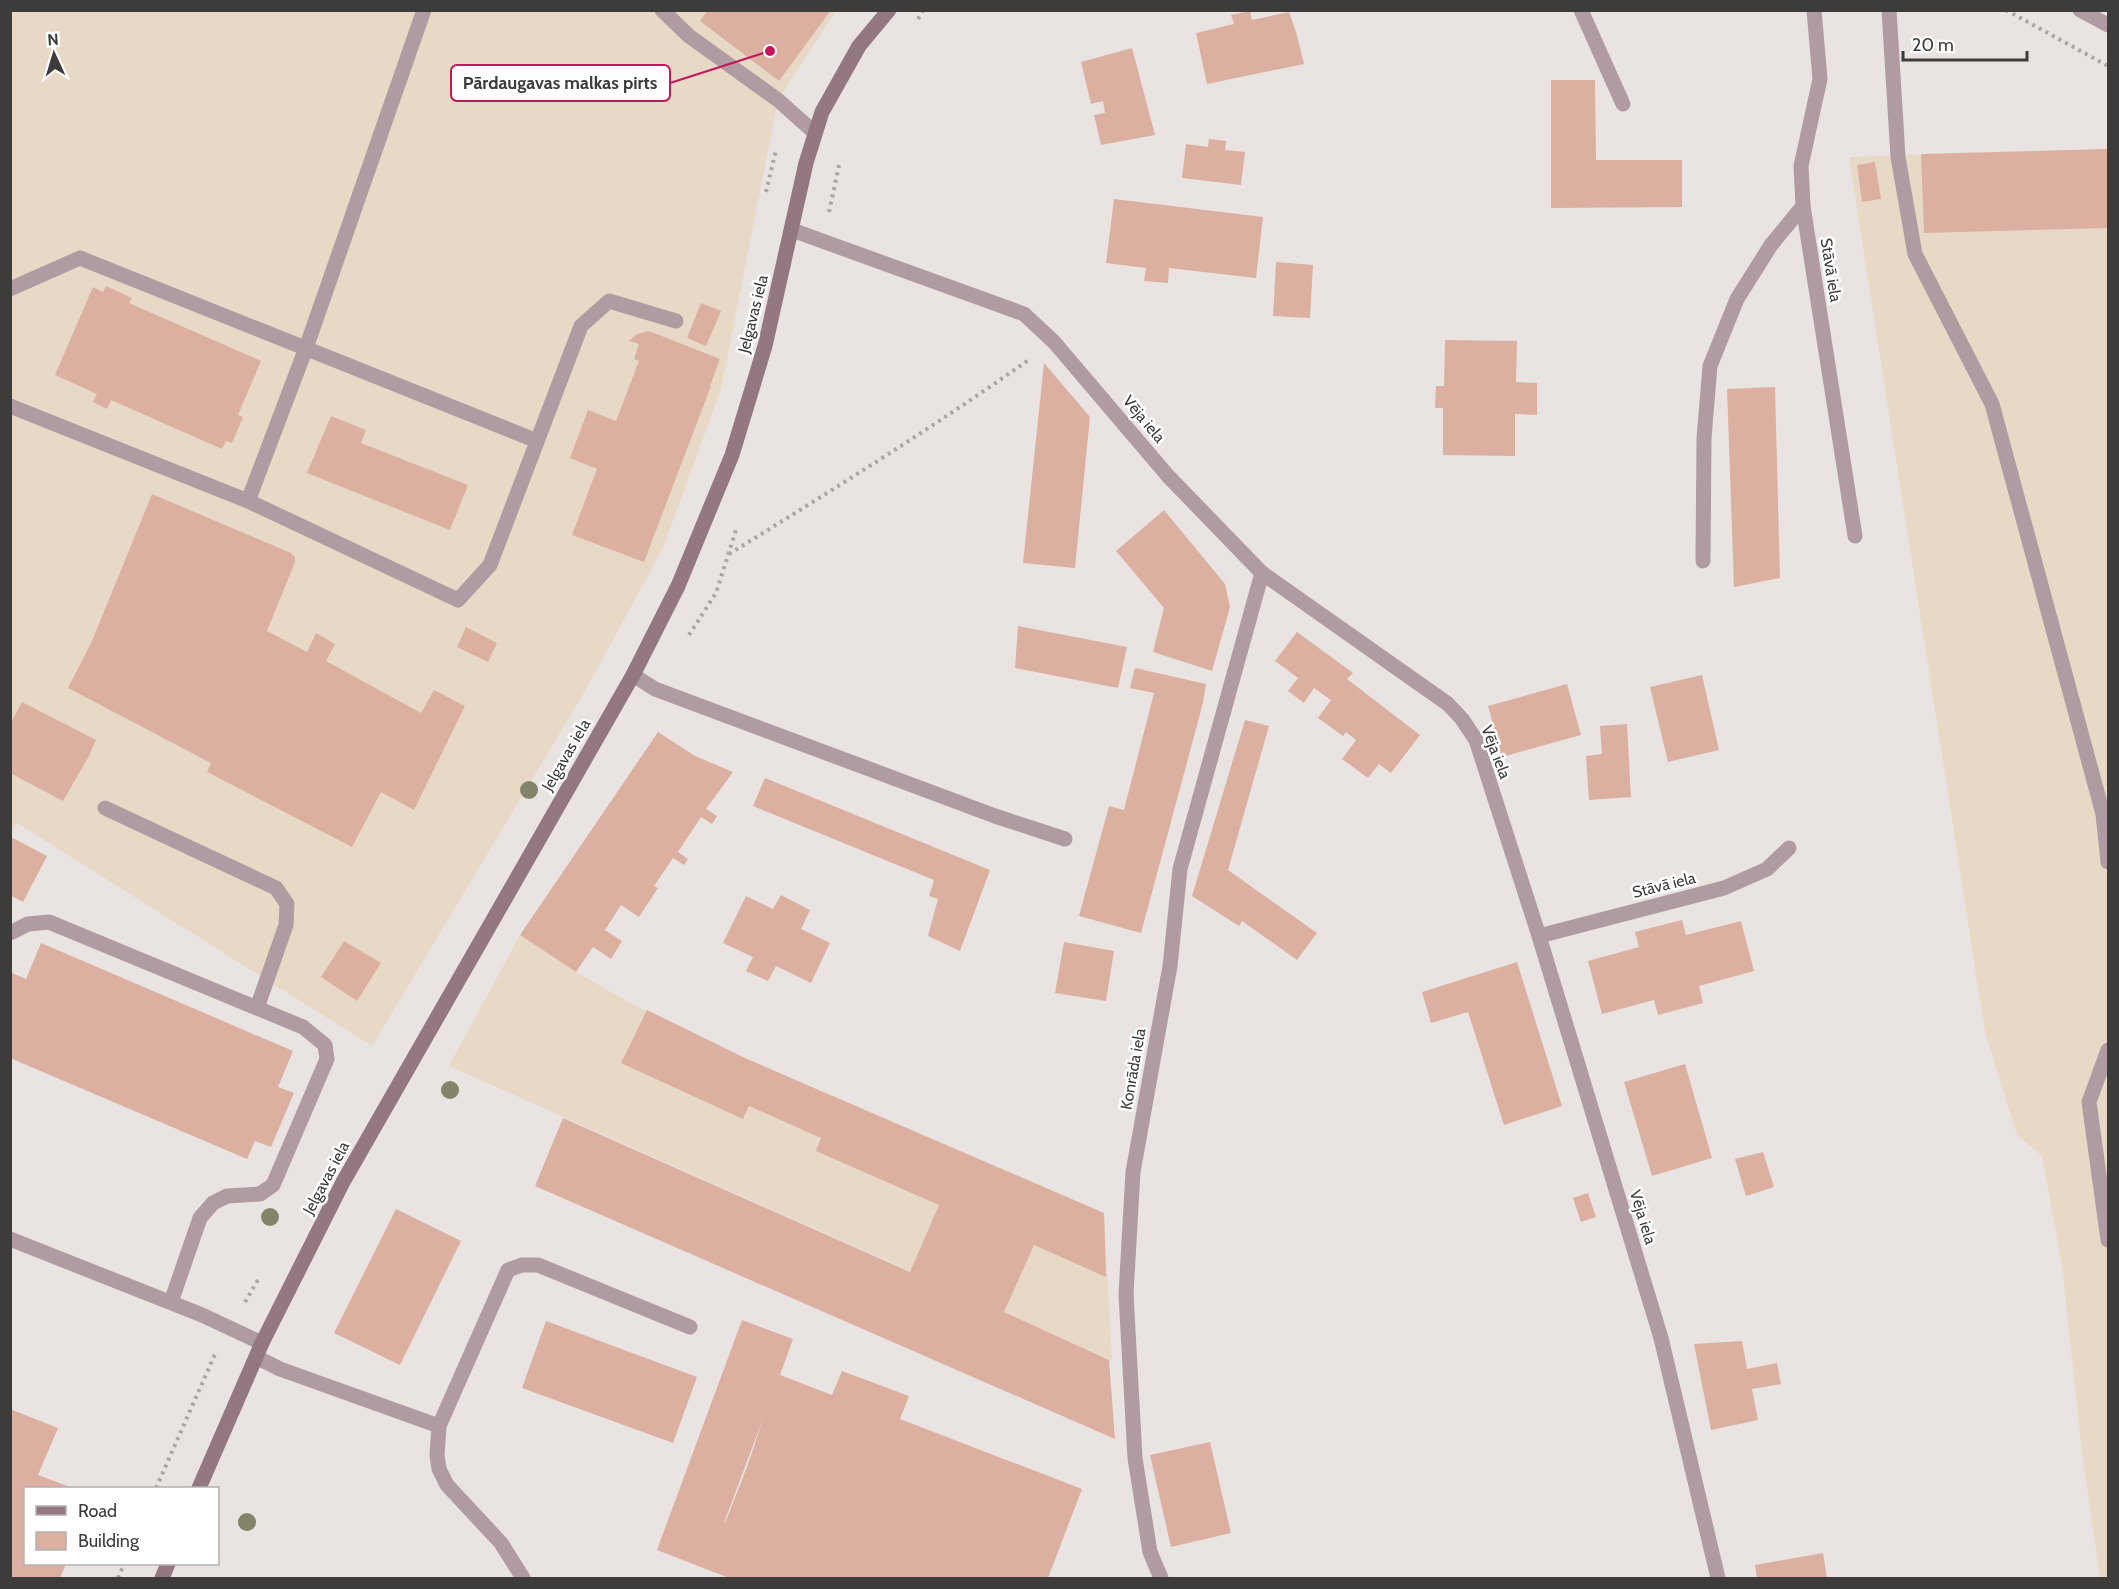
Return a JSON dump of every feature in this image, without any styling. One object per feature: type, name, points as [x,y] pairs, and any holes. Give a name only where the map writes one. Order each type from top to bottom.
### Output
[{"type":"street","points":[[248,501],[306,348],[424,10]]},
{"type":"street","points":[[662,10],[689,36],[777,100],[815,133]]},
{"type":"street","name":"Jelgavas iela","points":[[199,1487],[259,1350],[343,1182],[633,675],[678,586],[732,456],[765,346],[806,163],[822,112],[859,46],[889,10]]},
{"type":"street","points":[[1581,10],[1623,104]]},
{"type":"street","name":"Stāvā iela","points":[[1814,10],[1820,79],[1801,166],[1803,206],[1855,536]]},
{"type":"street","points":[[1889,10],[1898,157],[1915,254],[1992,404],[2103,814],[2109,862]]},
{"type":"street","points":[[2080,10],[2109,25]]},
{"type":"street","points":[[1703,561],[1704,438],[1710,366],[1737,299],[1772,244],[1803,206]]},
{"type":"street","name":"Vēja iela","points":[[792,230],[1024,314],[1054,342],[1168,476],[1262,573],[1448,704],[1462,719],[1476,740],[1539,936],[1661,1338],[1718,1578]]},
{"type":"street","points":[[10,289],[80,258],[537,441]]},
{"type":"street","points":[[10,406],[248,501],[458,600],[490,565],[581,326],[609,301],[676,321]]},
{"type":"street","name":"Konrāda iela","points":[[1161,1578],[1150,1552],[1135,1458],[1126,1294],[1133,1172],[1170,966],[1180,869],[1262,573]]},
{"type":"street","points":[[633,675],[655,689],[995,816],[1065,839]]},
{"type":"street","points":[[105,808],[276,888],[287,904],[286,925],[257,1008]]},
{"type":"street","name":"Stāvā iela","points":[[1539,936],[1724,888],[1767,869],[1789,848]]},
{"type":"street","points":[[10,933],[28,924],[49,922],[303,1027],[325,1045],[327,1059],[273,1185],[260,1194],[227,1196],[213,1203],[200,1218],[171,1302]]},
{"type":"street","points":[[2109,1050],[2089,1102],[2109,1240]]},
{"type":"street","points":[[10,1239],[171,1302],[227,1328],[259,1350],[280,1369],[439,1426]]},
{"type":"street","points":[[523,1578],[501,1543],[447,1485],[439,1469],[437,1455],[439,1426],[508,1270],[522,1265],[538,1265],[690,1327]]},
{"type":"path","points":[[2006,10],[2109,66]]},
{"type":"path","points":[[766,195],[772,161],[790,112]]},
{"type":"path","points":[[678,586],[966,404],[1054,342]]},
{"type":"path","points":[[156,1487],[227,1328],[235,1321],[264,1269]]},
{"type":"shaded area","points":[[11,11],[836,11],[778,100],[721,389],[663,548],[585,691],[372,1046],[17,823],[11,833]]},
{"type":"shaded area","points":[[2108,149],[2108,1578],[2100,1578],[2082,1452],[2062,1266],[2042,1156],[2017,1135],[1985,1032],[1849,157]]},
{"type":"shaded area","points":[[520,935],[576,972],[677,1029],[1104,1213],[1112,1361],[449,1066]]},
{"type":"building","points":[[708,10],[831,10],[779,81],[700,21]]},
{"type":"building","points":[[1250,11],[1252,20],[1289,12],[1304,64],[1207,84],[1196,33],[1234,24],[1231,15]]},
{"type":"building","points":[[1132,48],[1155,135],[1101,145],[1094,115],[1105,113],[1103,101],[1091,104],[1081,62]]},
{"type":"building","points":[[1551,80],[1595,80],[1596,160],[1682,160],[1682,207],[1551,208]]},
{"type":"building","points":[[1209,139],[1226,141],[1225,150],[1245,152],[1241,185],[1182,178],[1186,144],[1208,147]]},
{"type":"building","points":[[2108,149],[2108,228],[1924,233],[1921,154]]},
{"type":"building","points":[[1875,162],[1881,199],[1862,202],[1857,165]]},
{"type":"building","points":[[1114,199],[1263,217],[1256,278],[1169,268],[1168,283],[1144,281],[1146,268],[1106,263]]},
{"type":"building","points":[[1276,262],[1313,265],[1310,318],[1273,316]]},
{"type":"building","points":[[106,286],[132,298],[129,303],[261,361],[238,415],[243,417],[232,443],[226,441],[222,449],[111,400],[107,409],[93,402],[97,394],[55,375],[93,287],[103,292]]},
{"type":"building","points":[[701,303],[721,311],[706,346],[687,338]]},
{"type":"building","points":[[649,331],[720,359],[644,562],[572,535],[597,469],[570,458],[588,410],[616,421],[639,361],[634,359],[639,344],[629,341],[637,334]]},
{"type":"building","points":[[1445,340],[1517,341],[1516,382],[1537,383],[1537,415],[1515,414],[1515,456],[1443,455],[1443,408],[1435,408],[1436,386],[1444,386]]},
{"type":"building","points":[[1044,363],[1090,417],[1075,568],[1023,563]]},
{"type":"building","points":[[1775,387],[1780,578],[1734,587],[1727,389]]},
{"type":"building","points":[[331,416],[366,430],[361,443],[468,485],[450,530],[307,473]]},
{"type":"building","points":[[152,494],[291,553],[295,557],[267,631],[307,652],[316,633],[335,644],[326,661],[421,713],[434,690],[465,706],[414,810],[381,792],[352,847],[207,772],[211,763],[68,688],[92,641]]},
{"type":"building","points":[[1164,510],[1225,584],[1230,607],[1212,671],[1153,652],[1164,608],[1116,551]]},
{"type":"building","points":[[1018,626],[1127,647],[1118,688],[1015,668]]},
{"type":"building","points":[[466,627],[497,643],[488,662],[457,647]]},
{"type":"building","points":[[1297,632],[1353,673],[1347,679],[1420,735],[1391,773],[1379,764],[1368,778],[1342,759],[1356,740],[1346,732],[1343,736],[1318,718],[1331,700],[1314,688],[1304,703],[1288,691],[1298,678],[1275,661]]},
{"type":"building","points":[[1135,668],[1206,684],[1203,703],[1141,933],[1079,916],[1109,806],[1124,810],[1154,693],[1130,688]]},
{"type":"building","points":[[1702,675],[1719,750],[1668,762],[1650,687]]},
{"type":"building","points":[[1567,684],[1581,735],[1502,757],[1488,706]]},
{"type":"building","points":[[22,702],[96,740],[63,801],[10,773],[10,724]]},
{"type":"building","points":[[1245,720],[1269,726],[1228,870],[1317,933],[1297,960],[1242,921],[1239,926],[1192,896]]},
{"type":"building","points":[[1627,724],[1631,797],[1589,800],[1586,756],[1602,754],[1600,726]]},
{"type":"building","points":[[658,732],[695,756],[733,772],[706,809],[717,816],[712,824],[701,817],[678,852],[688,859],[684,865],[673,858],[654,886],[658,888],[639,917],[621,905],[605,930],[622,941],[611,959],[593,947],[576,972],[520,935]]},
{"type":"building","points":[[765,778],[990,870],[960,951],[928,936],[938,899],[929,896],[934,880],[753,806]]},
{"type":"building","points":[[11,837],[47,856],[23,902],[10,895]]},
{"type":"building","points":[[781,895],[810,910],[801,929],[830,943],[811,983],[776,966],[768,981],[746,971],[753,957],[723,943],[746,896],[773,909]]},
{"type":"building","points":[[1682,920],[1686,935],[1741,921],[1754,971],[1699,986],[1703,1003],[1658,1015],[1654,1000],[1602,1014],[1588,961],[1639,947],[1635,932]]},
{"type":"building","points":[[344,941],[381,963],[357,1001],[321,977]]},
{"type":"building","points":[[1064,942],[1114,951],[1106,1001],[1055,993]]},
{"type":"building","points":[[41,943],[293,1051],[278,1087],[294,1093],[271,1147],[255,1141],[247,1159],[10,1058],[10,972],[26,979]]},
{"type":"building","points":[[1517,962],[1562,1106],[1504,1125],[1468,1012],[1431,1023],[1422,992]]},
{"type":"building","points":[[647,1010],[747,1059],[1104,1213],[1106,1277],[1034,1245],[1004,1312],[1109,1360],[1115,1439],[535,1186],[563,1118],[910,1272],[939,1205],[816,1151],[821,1138],[749,1106],[743,1119],[621,1063]]},
{"type":"building","points":[[1685,1064],[1712,1158],[1652,1176],[1624,1082]]},
{"type":"building","points":[[1763,1152],[1774,1187],[1746,1196],[1735,1159]]},
{"type":"building","points":[[1588,1193],[1596,1217],[1581,1222],[1573,1198]]},
{"type":"building","points":[[396,1209],[461,1241],[400,1365],[334,1333]]},
{"type":"building","points":[[742,1320],[793,1339],[780,1375],[832,1395],[842,1371],[909,1396],[900,1419],[1082,1489],[1048,1578],[729,1578],[657,1550]],"holes":[[[764,1416],[725,1523],[724,1523]]]},
{"type":"building","points":[[546,1321],[697,1377],[673,1443],[522,1388]]},
{"type":"building","points":[[1742,1341],[1747,1369],[1777,1363],[1781,1384],[1752,1389],[1758,1420],[1711,1430],[1694,1344]]},
{"type":"building","points":[[10,1409],[58,1428],[38,1475],[70,1487],[24,1487],[24,1565],[66,1565],[60,1578],[10,1578]]},
{"type":"building","points":[[1210,1442],[1231,1533],[1171,1547],[1150,1455]]},
{"type":"building","points":[[1823,1553],[1827,1578],[1757,1578],[1755,1565]]},
{"type":"place","name":"Pārdaugavas malkas pirts","points":[[770,51]]}]
